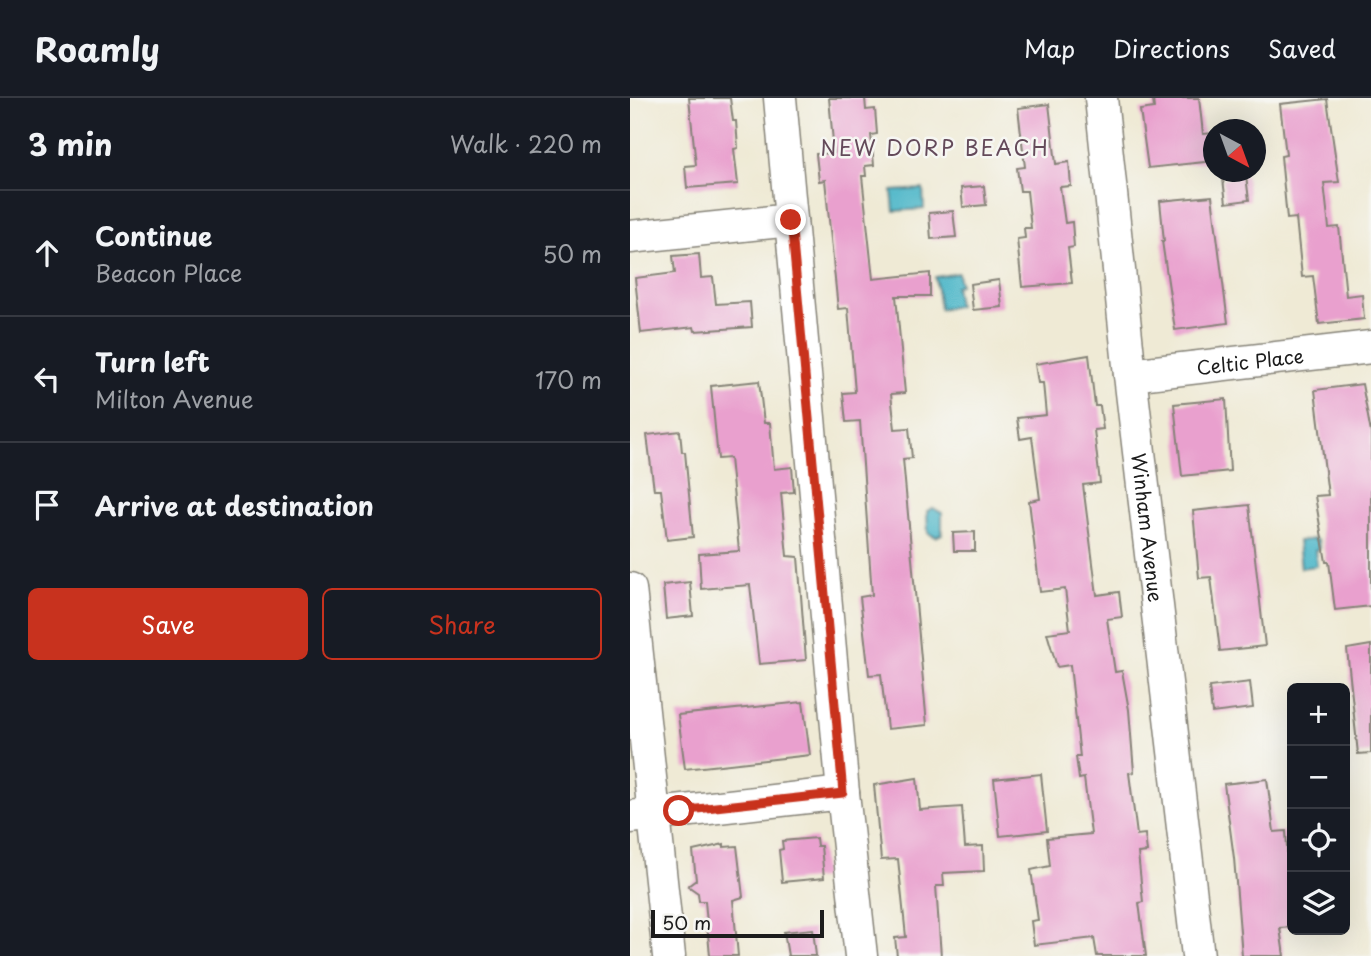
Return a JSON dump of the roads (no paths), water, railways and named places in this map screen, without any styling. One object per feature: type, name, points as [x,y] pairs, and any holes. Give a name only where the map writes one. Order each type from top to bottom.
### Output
[{"type":"street","points":[[780,98],[843,793],[861,956]]},
{"type":"street","name":"Winham Avenue","points":[[1101,98],[1130,375],[1198,956]]},
{"type":"street","points":[[630,237],[791,220]]},
{"type":"street","name":"Celtic Place","points":[[1130,375],[1371,347]]},
{"type":"street","points":[[630,589],[642,816],[669,956]]},
{"type":"street","points":[[642,816],[843,793]]},
{"type":"water","points":[[923,189],[924,209],[894,211],[892,191]]},
{"type":"water","points":[[958,273],[960,285],[955,286],[958,306],[940,309],[935,277]]},
{"type":"water","points":[[933,508],[942,513],[942,534],[936,537],[928,533],[927,511]]},
{"type":"water","points":[[1298,541],[1318,541],[1319,549],[1315,550],[1317,566],[1301,568]]},
{"type":"district","name":"NEW DORP BEACH","points":[[935,147]]}]
